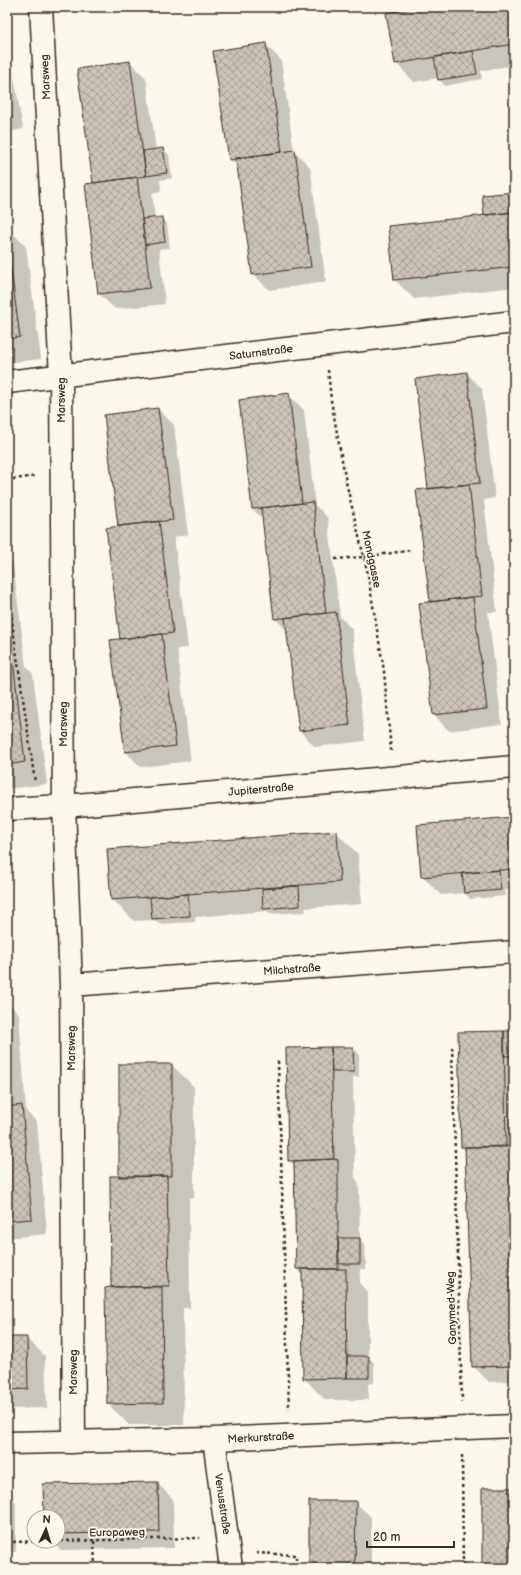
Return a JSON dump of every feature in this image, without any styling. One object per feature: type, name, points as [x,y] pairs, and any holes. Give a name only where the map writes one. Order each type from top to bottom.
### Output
[{"type":"street","name":"Marsweg","points":[[41,7],[61,376],[64,806],[71,985],[74,1442]]},
{"type":"street","name":"Saturnstraße","points":[[7,382],[514,322]]},
{"type":"street","name":"Jupiterstraße","points":[[7,809],[64,806],[514,767]]},
{"type":"street","name":"Milchstraße","points":[[71,985],[514,952]]},
{"type":"street","name":"Merkurstraße","points":[[7,1443],[214,1439],[514,1426]]},
{"type":"street","name":"Venusstraße","points":[[214,1439],[229,1552]]},
{"type":"path","name":"Mondgasse","points":[[326,345],[331,400],[346,482],[364,557],[384,671],[393,777]]},
{"type":"path","points":[[335,559],[364,557],[412,550]]},
{"type":"path","points":[[7,587],[38,807]]},
{"type":"path","name":"Ganymed-Weg","points":[[452,1047],[462,1428],[462,1568]]},
{"type":"path","points":[[278,1060],[290,1436]]},
{"type":"path","points":[[94,1540],[95,1568]]},
{"type":"path","name":"Europaweg","points":[[7,1542],[94,1540],[229,1552],[296,1555],[296,1568]]},
{"type":"building","points":[[419,7],[514,7],[514,44],[395,64],[386,13]]},
{"type":"building","points":[[266,43],[282,152],[229,160],[213,51]]},
{"type":"building","points":[[473,51],[477,74],[438,80],[434,57]]},
{"type":"building","points":[[130,61],[146,176],[93,183],[77,69]]},
{"type":"building","points":[[7,88],[12,118],[7,119]]},
{"type":"building","points":[[163,148],[167,173],[146,176],[143,151]]},
{"type":"building","points":[[295,150],[311,267],[252,275],[236,158]]},
{"type":"building","points":[[137,177],[150,288],[98,294],[85,184]]},
{"type":"building","points":[[514,192],[514,212],[484,215],[482,195]]},
{"type":"building","points":[[514,212],[514,267],[394,280],[388,226]]},
{"type":"building","points":[[162,217],[165,242],[145,245],[142,219]]},
{"type":"building","points":[[7,240],[20,337],[7,339]]},
{"type":"building","points":[[467,372],[480,483],[428,489],[415,379]]},
{"type":"building","points":[[289,393],[302,503],[252,509],[239,400]]},
{"type":"building","points":[[158,408],[173,520],[118,526],[104,415]]},
{"type":"building","points":[[469,484],[482,596],[430,602],[416,490]]},
{"type":"building","points":[[313,502],[326,613],[274,619],[261,508]]},
{"type":"building","points":[[159,521],[173,633],[120,639],[106,528]]},
{"type":"building","points":[[473,597],[487,709],[433,715],[419,603]]},
{"type":"building","points":[[336,612],[350,725],[299,731],[285,618]]},
{"type":"building","points":[[162,634],[176,746],[125,752],[110,640]]},
{"type":"building","points":[[7,651],[12,651],[25,762],[7,765]]},
{"type":"building","points":[[514,817],[514,869],[421,877],[417,825]]},
{"type":"building","points":[[337,831],[340,882],[111,900],[107,849]]},
{"type":"building","points":[[499,870],[501,890],[464,893],[462,873]]},
{"type":"building","points":[[299,886],[300,906],[263,909],[262,889]]},
{"type":"building","points":[[188,894],[190,916],[152,919],[150,897]]},
{"type":"building","points":[[504,1031],[506,1147],[461,1147],[458,1032]]},
{"type":"building","points":[[504,1031],[514,1031],[514,1056],[504,1056]]},
{"type":"building","points":[[7,1045],[11,1106],[7,1107]]},
{"type":"building","points":[[331,1047],[334,1159],[288,1161],[286,1048]]},
{"type":"building","points":[[331,1047],[353,1047],[354,1072],[332,1072]]},
{"type":"building","points":[[119,1064],[172,1064],[172,1176],[119,1177]]},
{"type":"building","points":[[22,1105],[32,1219],[7,1221],[7,1107]]},
{"type":"building","points":[[512,1146],[514,1223],[514,1366],[472,1367],[465,1147]]},
{"type":"building","points":[[338,1160],[338,1269],[296,1269],[294,1161]]},
{"type":"building","points":[[110,1176],[167,1176],[169,1286],[111,1287]]},
{"type":"building","points":[[338,1238],[360,1238],[360,1264],[339,1264]]},
{"type":"building","points":[[302,1269],[346,1269],[347,1378],[303,1379]]},
{"type":"building","points":[[162,1287],[163,1403],[107,1404],[105,1288]]},
{"type":"building","points":[[7,1337],[27,1337],[28,1389],[7,1390]]},
{"type":"building","points":[[347,1356],[369,1356],[369,1378],[347,1378]]},
{"type":"building","points":[[158,1482],[159,1532],[66,1534],[66,1509],[44,1509],[43,1484]]},
{"type":"building","points":[[482,1488],[514,1488],[514,1568],[482,1568]]},
{"type":"building","points":[[309,1501],[356,1501],[355,1568],[309,1568]]}]
